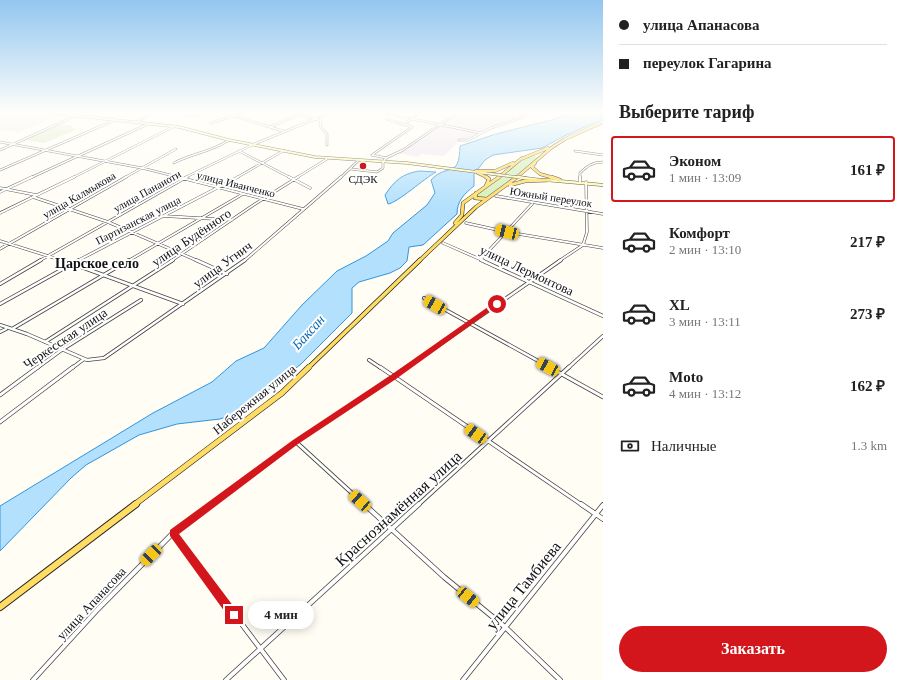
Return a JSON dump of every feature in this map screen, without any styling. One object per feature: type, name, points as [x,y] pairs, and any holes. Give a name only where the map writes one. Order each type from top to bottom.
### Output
[{"type":"main road","points":[[252,145],[328,159],[383,161]]},
{"type":"main road","points":[[475,172],[497,171],[527,155],[544,150],[554,145]]},
{"type":"main road","name":"Набережная улица","points":[[0,606],[282,393],[470,212],[539,160],[548,150],[556,145]]},
{"type":"main road","points":[[304,155],[383,161],[586,183]]},
{"type":"main road","points":[[527,155],[536,156],[539,160]]},
{"type":"main road","points":[[445,236],[462,215],[464,201],[488,187],[522,158]]},
{"type":"main road","points":[[535,162],[532,167],[536,172],[560,180]]},
{"type":"main road","points":[[475,172],[486,176],[490,180],[474,196],[475,198],[486,199]]},
{"type":"main road","points":[[524,177],[603,184]]},
{"type":"main road","points":[[500,190],[521,181],[550,180]]},
{"type":"street","points":[[0,150],[12,145]]},
{"type":"street","name":"улица Иванченко","points":[[18,145],[142,168],[304,209]]},
{"type":"street","points":[[0,170],[59,145]]},
{"type":"street","points":[[0,192],[101,145]]},
{"type":"street","points":[[0,213],[139,145]]},
{"type":"street","points":[[174,163],[183,158],[218,148],[222,145]]},
{"type":"street","name":"улица Панаиоти","points":[[0,284],[183,179],[252,145]]},
{"type":"street","points":[[386,158],[372,155],[387,145]]},
{"type":"street","points":[[351,170],[377,172],[383,168],[383,161],[386,158],[410,145]]},
{"type":"street","name":"улица Калмыкова","points":[[0,249],[176,149]]},
{"type":"street","points":[[239,151],[310,188]]},
{"type":"street","name":"Партизанская улица","points":[[0,304],[131,232],[219,188],[283,151]]},
{"type":"street","points":[[575,151],[603,155]]},
{"type":"street","name":"улица Будённого","points":[[45,342],[183,254],[263,199],[328,159]]},
{"type":"street","name":"улица Угнич","points":[[84,359],[92,361],[108,356],[227,274],[254,253],[351,170],[358,161]]},
{"type":"street","points":[[580,182],[580,173],[584,168],[595,161],[603,162]]},
{"type":"street","points":[[583,244],[587,232],[588,212],[586,183]]},
{"type":"street","points":[[0,188],[36,195]]},
{"type":"street","points":[[12,329],[243,194]]},
{"type":"street","name":"Южный переулок","points":[[496,196],[603,214]]},
{"type":"street","points":[[33,197],[108,222],[227,274]]},
{"type":"street","points":[[481,259],[532,203]]},
{"type":"street","points":[[164,216],[233,220]]},
{"type":"street","points":[[466,223],[507,232],[603,248]]},
{"type":"street","points":[[0,241],[49,256],[182,304]]},
{"type":"street","name":"улица Лермонтова","points":[[443,243],[481,259],[603,316]]},
{"type":"street","name":"улица Апанасова","points":[[33,680],[98,609],[173,533],[296,442],[394,377],[583,244]]},
{"type":"street","points":[[424,298],[468,324],[603,397]]},
{"type":"street","name":"Черкесская улица","points":[[0,395],[63,350],[141,300]]},
{"type":"street","points":[[0,325],[84,359],[0,422]]},
{"type":"street","points":[[0,332],[6,328]]},
{"type":"street","name":"Краснознамённая улица","points":[[226,680],[603,336]]},
{"type":"street","points":[[369,360],[603,519]]},
{"type":"street","points":[[296,442],[444,577],[505,627],[560,680]]},
{"type":"street","name":"улица Тамбиева","points":[[463,680],[603,505]]},
{"type":"street","points":[[173,533],[284,680]]},
{"type":"shaded area","points":[[409,145],[455,145],[444,156],[422,154],[418,157],[397,153]]},
{"type":"green space","points":[[534,155],[538,158],[517,175],[504,174],[527,156]]},
{"type":"green space","points":[[501,176],[514,178],[483,199],[478,199],[475,196],[490,186]]},
{"type":"water","name":"Баксан","points":[[464,145],[548,145],[542,148],[493,155],[485,160],[474,174],[474,186],[462,198],[458,205],[457,214],[423,245],[409,247],[407,261],[400,268],[390,273],[359,282],[352,288],[352,313],[301,364],[242,411],[220,419],[177,424],[139,435],[86,465],[71,478],[0,551],[0,506],[153,413],[212,382],[236,361],[264,348],[302,305],[337,271],[366,256],[388,241],[393,233],[427,205],[435,193],[431,180],[437,175],[455,167],[459,156],[460,146]]},
{"type":"water","points":[[419,171],[436,172],[392,203],[388,204],[385,195],[392,185],[399,178]]},
{"type":"place","name":"СДЭК","points":[[363,166]]},
{"type":"district","name":"Царское село","points":[[97,263]]},
{"type":"route","points":[[234,615],[173,533],[296,442],[394,377],[497,304]]}]
